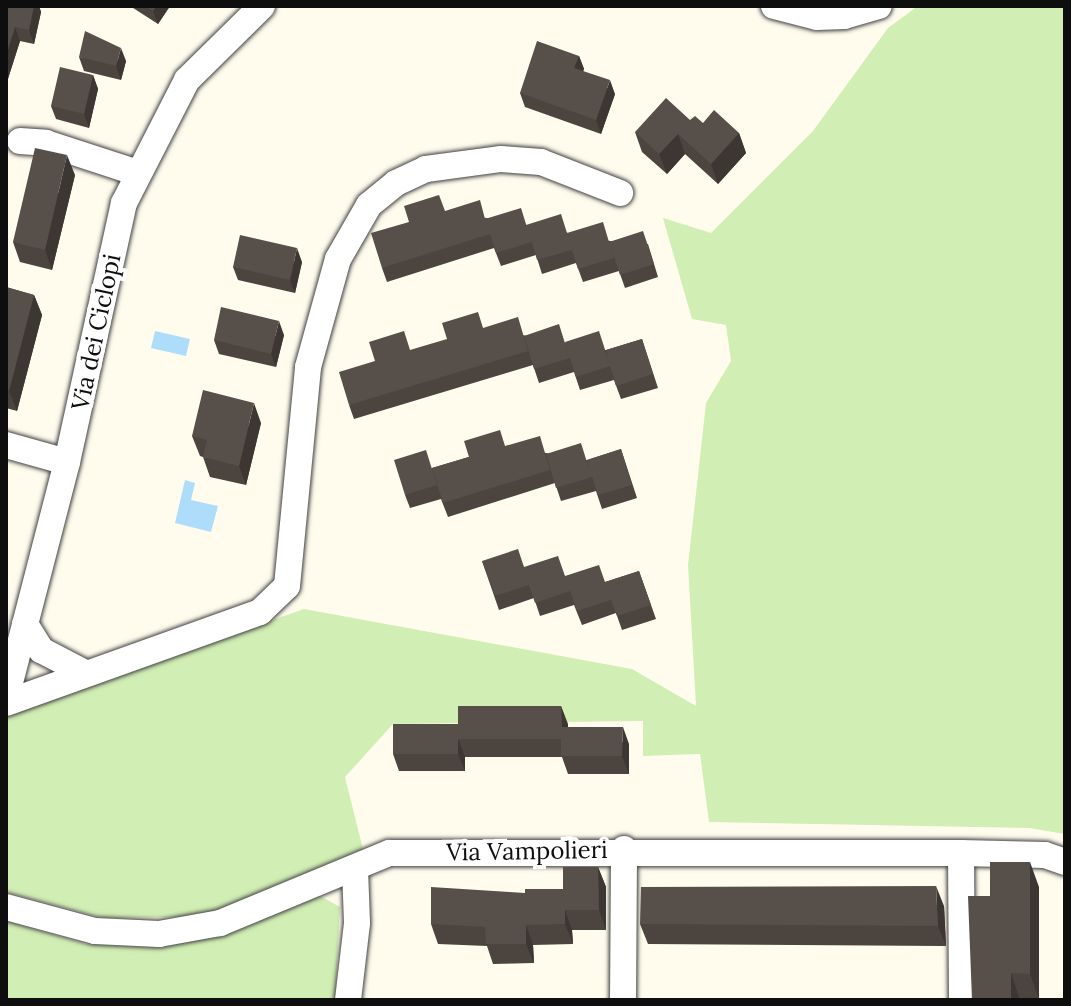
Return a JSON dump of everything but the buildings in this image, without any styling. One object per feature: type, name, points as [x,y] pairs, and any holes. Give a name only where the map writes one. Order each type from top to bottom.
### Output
[{"type":"street","points":[[774,6],[817,17],[844,16],[879,6]]},
{"type":"street","name":"Via dei Ciclopi","points":[[6,700],[67,462],[124,203],[187,80],[253,8]]},
{"type":"street","points":[[20,141],[46,143],[138,173]]},
{"type":"street","points":[[6,700],[260,612],[287,586],[308,367],[338,259],[369,205],[396,183],[426,169],[501,159],[541,162],[620,193]]},
{"type":"street","points":[[6,445],[67,462]]},
{"type":"street","points":[[25,624],[41,650],[83,672]]},
{"type":"street","points":[[623,1000],[624,849]]},
{"type":"street","name":"Via Vampolieri","points":[[6,907],[95,931],[159,934],[220,923],[389,853],[624,849],[961,853],[1045,855],[1065,862]]},
{"type":"street","points":[[961,853],[962,1000]]},
{"type":"street","points":[[348,1000],[357,923],[355,868]]},
{"type":"green space","points":[[918,6],[1065,6],[1065,834],[1029,828],[709,822],[700,754],[643,756],[643,721],[393,724],[345,777],[363,849],[213,912],[185,917],[104,918],[6,892],[6,715],[304,609],[632,669],[696,706],[688,565],[706,403],[731,361],[726,325],[692,319],[663,218],[711,233],[813,131],[888,28]]},
{"type":"green space","points":[[320,896],[340,907],[335,1000],[6,1000],[6,921],[85,944],[160,948],[227,933]]},
{"type":"water","points":[[155,331],[190,339],[186,356],[151,348]]},
{"type":"water","points":[[185,480],[195,483],[191,500],[218,506],[211,532],[175,523]]}]
